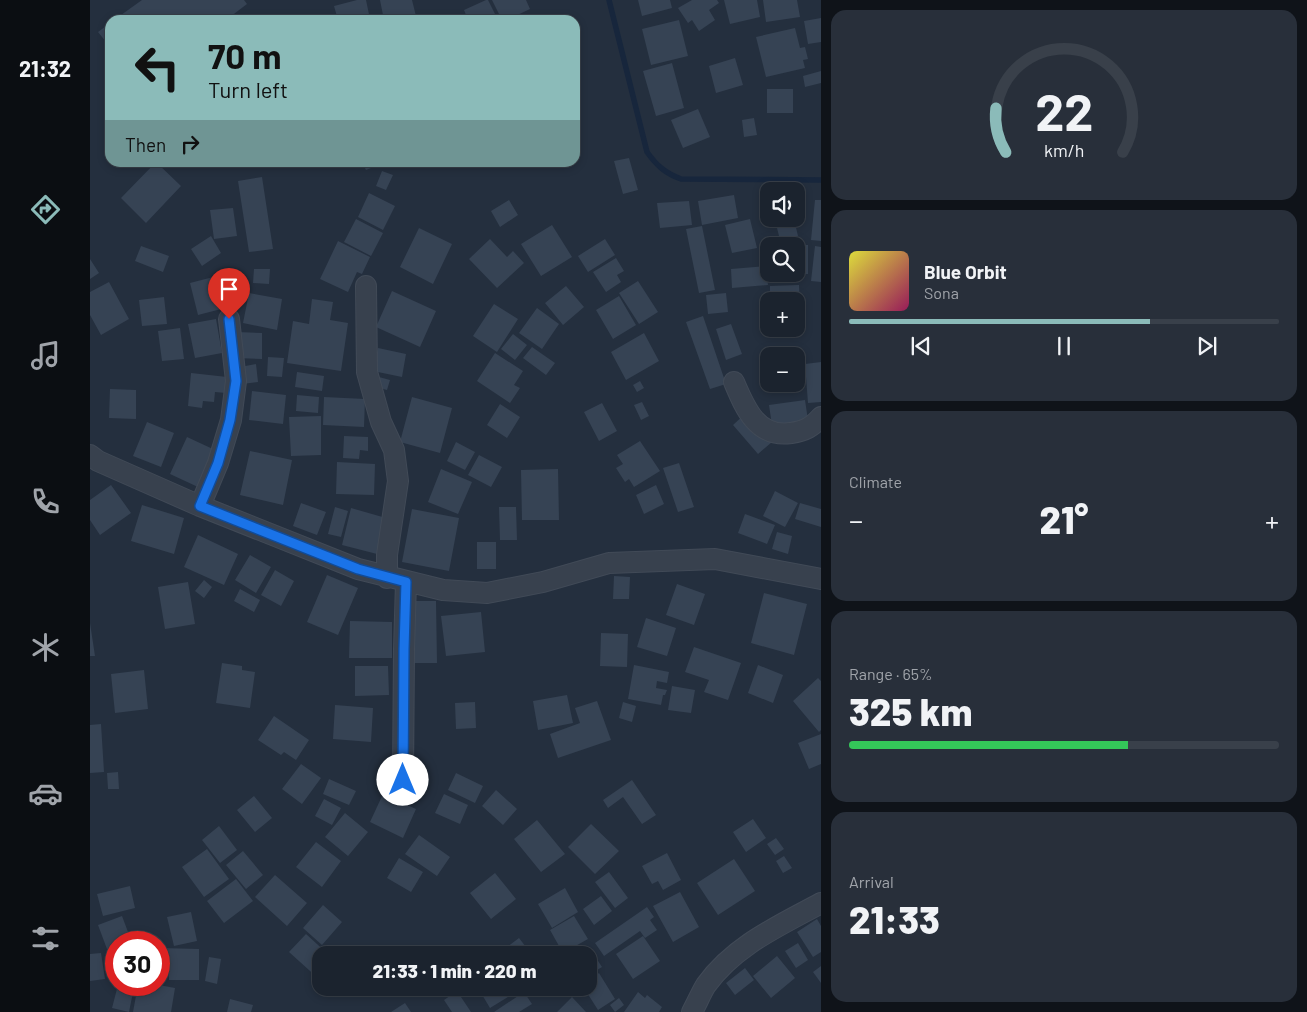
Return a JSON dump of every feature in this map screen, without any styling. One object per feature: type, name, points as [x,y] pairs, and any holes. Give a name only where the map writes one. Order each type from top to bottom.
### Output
[{"type":"street","points":[[366,286],[366,372],[381,422],[394,450],[398,481],[387,554],[397,580],[404,649],[403,780]]},
{"type":"street","points":[[200,506],[218,463],[230,420],[236,381],[229,319]]},
{"type":"street","points":[[734,382],[746,412],[772,433],[780,435],[805,431],[821,417]]},
{"type":"street","points":[[93,461],[358,569],[442,590],[487,593],[543,582],[609,563],[715,560],[821,579]]},
{"type":"street","points":[[692,1012],[706,985],[734,954],[762,935],[821,903]]},
{"type":"building","points":[[142,0],[244,0],[247,4],[233,15],[121,15]]},
{"type":"building","points":[[357,0],[366,0],[369,15],[337,15],[334,6]]},
{"type":"building","points":[[380,0],[412,0],[416,15],[383,15]]},
{"type":"building","points":[[488,0],[496,15],[466,15],[464,10]]},
{"type":"building","points":[[492,0],[526,0],[530,9],[517,15],[500,15]]},
{"type":"building","points":[[638,0],[670,0],[672,8],[642,16]]},
{"type":"building","points":[[692,0],[717,0],[719,3],[709,10],[715,20],[699,31],[692,20],[688,23],[678,8]]},
{"type":"building","points":[[724,0],[757,0],[760,17],[730,24]]},
{"type":"building","points":[[763,0],[797,0],[800,17],[766,22]]},
{"type":"building","points":[[821,18],[821,42],[808,44],[804,21]]},
{"type":"building","points":[[679,20],[688,56],[651,65],[642,29]]},
{"type":"building","points":[[105,27],[105,41],[98,32]]},
{"type":"building","points":[[795,28],[800,48],[805,47],[808,59],[803,60],[805,68],[766,77],[756,37]]},
{"type":"building","points":[[735,58],[743,85],[716,93],[709,66]]},
{"type":"building","points":[[672,63],[684,108],[656,116],[643,71]]},
{"type":"building","points":[[821,71],[821,83],[805,87],[803,76]]},
{"type":"building","points":[[767,89],[793,89],[793,113],[767,113]]},
{"type":"building","points":[[698,109],[710,137],[683,148],[671,120]]},
{"type":"building","points":[[754,118],[757,135],[744,137],[742,120]]},
{"type":"building","points":[[629,158],[638,190],[623,194],[614,161]]},
{"type":"building","points":[[151,167],[161,167],[181,186],[146,223],[121,198]]},
{"type":"building","points":[[382,171],[393,175],[386,190],[376,186]]},
{"type":"building","points":[[262,177],[273,249],[249,252],[238,181]]},
{"type":"building","points":[[369,193],[395,206],[383,230],[358,217]]},
{"type":"building","points":[[734,195],[738,218],[702,225],[698,201]]},
{"type":"building","points":[[509,200],[518,215],[500,227],[491,211]]},
{"type":"building","points":[[815,200],[821,200],[821,241],[811,240]]},
{"type":"building","points":[[689,201],[692,225],[660,228],[657,203]]},
{"type":"building","points":[[233,208],[237,236],[214,239],[210,210]]},
{"type":"building","points":[[356,219],[383,233],[371,256],[344,242]]},
{"type":"building","points":[[750,219],[757,248],[732,253],[725,225]]},
{"type":"building","points":[[552,225],[572,257],[541,276],[521,244]]},
{"type":"building","points":[[702,226],[715,290],[699,293],[686,229]]},
{"type":"building","points":[[777,227],[796,227],[798,236],[779,237]]},
{"type":"building","points":[[419,228],[452,244],[433,284],[400,267]]},
{"type":"building","points":[[211,236],[221,253],[202,266],[191,249]]},
{"type":"building","points":[[490,239],[507,257],[513,251],[524,263],[497,288],[469,259]]},
{"type":"building","points":[[605,239],[615,255],[588,272],[578,256]]},
{"type":"building","points":[[338,241],[370,257],[362,274],[357,272],[348,292],[320,279]]},
{"type":"building","points":[[805,245],[808,245],[808,274],[805,274]]},
{"type":"building","points":[[141,246],[169,256],[163,272],[135,261]]},
{"type":"building","points":[[815,246],[821,247],[821,282],[811,281]]},
{"type":"building","points":[[616,258],[624,271],[617,275],[621,282],[606,292],[593,272]]},
{"type":"building","points":[[90,259],[99,273],[90,279]]},
{"type":"building","points":[[760,267],[760,282],[768,282],[768,285],[732,288],[731,269]]},
{"type":"building","points":[[254,269],[270,269],[269,284],[253,283]]},
{"type":"building","points":[[221,275],[229,307],[198,315],[190,283]]},
{"type":"building","points":[[638,281],[658,312],[639,324],[619,293]]},
{"type":"building","points":[[109,282],[129,319],[101,335],[90,315],[90,292]]},
{"type":"building","points":[[799,285],[799,292],[770,292],[770,286]]},
{"type":"building","points":[[566,286],[584,307],[563,325],[545,303]]},
{"type":"building","points":[[392,291],[436,311],[420,347],[376,327]]},
{"type":"building","points":[[249,293],[282,299],[277,330],[243,323]]},
{"type":"building","points":[[726,293],[728,312],[708,314],[706,295]]},
{"type":"building","points":[[619,296],[636,325],[613,339],[596,310]]},
{"type":"building","points":[[164,297],[167,324],[142,326],[139,300]]},
{"type":"building","points":[[312,299],[333,302],[330,320],[348,323],[341,371],[287,363],[293,321],[309,324]]},
{"type":"building","points":[[494,304],[518,319],[497,352],[473,336]]},
{"type":"building","points":[[537,308],[559,324],[542,349],[519,333]]},
{"type":"building","points":[[703,316],[726,384],[710,389],[686,322]]},
{"type":"building","points":[[216,319],[222,353],[195,358],[188,324]]},
{"type":"building","points":[[731,324],[742,354],[726,360],[716,329]]},
{"type":"building","points":[[180,328],[184,359],[162,361],[158,331]]},
{"type":"building","points":[[236,332],[262,333],[262,359],[236,358]]},
{"type":"building","points":[[644,333],[659,361],[626,380],[611,352]]},
{"type":"building","points":[[513,334],[527,345],[515,360],[501,349]]},
{"type":"building","points":[[532,347],[555,363],[546,375],[523,358]]},
{"type":"building","points":[[378,348],[406,354],[402,377],[373,371]]},
{"type":"building","points":[[495,353],[523,371],[514,385],[520,388],[510,403],[477,381]]},
{"type":"building","points":[[268,357],[284,358],[282,377],[267,376]]},
{"type":"building","points":[[821,362],[821,402],[808,403],[805,364]]},
{"type":"building","points":[[256,364],[258,382],[242,384],[240,367]]},
{"type":"building","points":[[297,372],[324,376],[322,391],[295,387]]},
{"type":"building","points":[[191,373],[227,377],[226,393],[215,392],[214,402],[203,401],[202,408],[188,406]]},
{"type":"building","points":[[379,377],[390,380],[387,390],[376,387]]},
{"type":"building","points":[[640,381],[644,388],[637,392],[633,385]]},
{"type":"building","points":[[110,389],[136,390],[136,419],[109,418]]},
{"type":"building","points":[[252,391],[286,395],[283,424],[249,420]]},
{"type":"building","points":[[297,395],[319,397],[318,413],[296,411]]},
{"type":"building","points":[[324,397],[365,399],[364,427],[323,425]]},
{"type":"building","points":[[412,397],[452,408],[440,453],[400,442]]},
{"type":"building","points":[[805,400],[809,427],[773,432],[769,405]]},
{"type":"building","points":[[642,402],[649,416],[641,420],[634,405]]},
{"type":"building","points":[[602,403],[617,431],[599,441],[584,412]]},
{"type":"building","points":[[500,404],[520,417],[507,438],[487,425]]},
{"type":"building","points":[[746,413],[772,442],[758,454],[733,425]]},
{"type":"building","points":[[321,416],[321,455],[291,456],[289,417]]},
{"type":"building","points":[[147,422],[174,433],[161,467],[133,456]]},
{"type":"building","points":[[344,436],[368,437],[368,451],[360,450],[359,459],[343,458]]},
{"type":"building","points":[[187,437],[215,450],[198,487],[170,474]]},
{"type":"building","points":[[640,441],[660,471],[634,487],[629,479],[625,482],[616,468],[623,464],[617,455]]},
{"type":"building","points":[[456,442],[475,452],[465,470],[447,461]]},
{"type":"building","points":[[250,451],[292,460],[283,505],[240,495]]},
{"type":"building","points":[[479,455],[502,467],[491,487],[468,475]]},
{"type":"building","points":[[337,462],[375,464],[374,495],[336,494]]},
{"type":"building","points":[[679,463],[694,507],[678,512],[663,468]]},
{"type":"building","points":[[441,469],[472,482],[458,514],[428,502]]},
{"type":"building","points":[[558,469],[559,520],[522,520],[521,470]]},
{"type":"building","points":[[111,485],[131,513],[100,535],[90,520],[90,500]]},
{"type":"building","points":[[656,485],[664,504],[644,514],[636,495]]},
{"type":"building","points":[[775,491],[798,503],[785,527],[763,516]]},
{"type":"building","points":[[301,503],[326,512],[317,535],[293,526]]},
{"type":"building","points":[[800,503],[821,509],[821,527],[795,519]]},
{"type":"building","points":[[142,505],[184,518],[174,554],[131,541]]},
{"type":"building","points":[[335,507],[348,511],[341,537],[328,534]]},
{"type":"building","points":[[499,507],[516,507],[517,540],[500,540]]},
{"type":"building","points":[[351,508],[386,518],[377,554],[342,545]]},
{"type":"building","points":[[412,509],[459,518],[449,571],[402,562]]},
{"type":"building","points":[[745,514],[775,525],[767,544],[738,533]]},
{"type":"building","points":[[777,532],[792,536],[788,554],[772,549]]},
{"type":"building","points":[[198,535],[238,554],[224,585],[184,567]]},
{"type":"building","points":[[477,542],[496,542],[496,569],[477,569]]},
{"type":"building","points":[[250,555],[271,567],[256,593],[235,580]]},
{"type":"building","points":[[275,570],[294,581],[281,606],[261,595]]},
{"type":"building","points":[[327,575],[358,588],[338,635],[307,622]]},
{"type":"building","points":[[614,576],[630,577],[629,599],[613,599]]},
{"type":"building","points":[[204,580],[212,587],[204,598],[195,591]]},
{"type":"building","points":[[188,582],[195,624],[165,629],[158,587]]},
{"type":"building","points":[[677,584],[705,594],[694,625],[666,615]]},
{"type":"building","points":[[240,589],[260,600],[254,612],[234,601]]},
{"type":"building","points":[[764,593],[807,604],[794,655],[751,643]]},
{"type":"building","points":[[411,601],[436,601],[437,663],[412,663]]},
{"type":"building","points":[[481,612],[485,652],[446,656],[441,616]]},
{"type":"building","points":[[646,618],[676,628],[667,656],[637,647]]},
{"type":"building","points":[[350,621],[392,622],[392,658],[349,658]]},
{"type":"building","points":[[90,623],[95,656],[90,656]]},
{"type":"building","points":[[601,633],[628,634],[627,667],[600,666]]},
{"type":"building","points":[[694,647],[741,663],[728,700],[704,692],[709,680],[685,672]]},
{"type":"building","points":[[222,663],[242,666],[242,670],[255,672],[250,708],[216,703]]},
{"type":"building","points":[[634,665],[669,672],[667,683],[657,681],[656,688],[667,690],[665,695],[663,695],[661,705],[628,699]]},
{"type":"building","points":[[758,665],[783,675],[773,703],[748,693]]},
{"type":"building","points":[[355,666],[388,666],[389,695],[355,696]]},
{"type":"building","points":[[144,670],[148,709],[115,713],[111,674]]},
{"type":"building","points":[[818,678],[821,681],[821,730],[819,732],[793,701]]},
{"type":"building","points":[[672,686],[695,690],[691,713],[668,710]]},
{"type":"building","points":[[567,695],[573,723],[538,730],[533,701]]},
{"type":"building","points":[[597,701],[611,740],[558,758],[550,734],[580,723],[575,708]]},
{"type":"building","points":[[475,702],[476,728],[456,729],[455,703]]},
{"type":"building","points":[[623,702],[636,706],[632,722],[619,718]]},
{"type":"building","points":[[335,705],[373,708],[371,742],[333,739]]},
{"type":"building","points":[[274,716],[309,740],[296,760],[284,752],[281,755],[258,740]]},
{"type":"building","points":[[101,724],[104,772],[90,773],[90,725]]},
{"type":"building","points":[[821,734],[821,764],[809,769],[798,743]]},
{"type":"building","points":[[301,764],[321,778],[302,804],[282,789]]},
{"type":"building","points":[[118,772],[119,789],[108,789],[107,773]]},
{"type":"building","points":[[456,773],[483,786],[475,803],[448,790]]},
{"type":"building","points":[[329,779],[356,791],[349,805],[323,794]]},
{"type":"building","points":[[632,780],[656,815],[642,824],[623,797],[608,808],[603,800]]},
{"type":"building","points":[[496,790],[517,809],[503,825],[482,806]]},
{"type":"building","points":[[383,794],[416,809],[403,838],[370,822]]},
{"type":"building","points":[[444,794],[468,805],[460,824],[435,813]]},
{"type":"building","points":[[254,796],[272,818],[255,832],[237,810]]},
{"type":"building","points":[[324,799],[341,808],[332,825],[315,816]]},
{"type":"building","points":[[345,813],[368,832],[348,856],[325,837]]},
{"type":"building","points":[[753,819],[766,838],[746,852],[733,832]]},
{"type":"building","points":[[537,820],[565,854],[541,872],[514,839]]},
{"type":"building","points":[[591,824],[619,851],[595,874],[568,847]]},
{"type":"building","points":[[219,826],[237,850],[220,863],[202,840]]},
{"type":"building","points":[[419,835],[450,857],[437,876],[405,854]]},
{"type":"building","points":[[776,838],[784,849],[775,855],[767,844]]},
{"type":"building","points":[[316,842],[341,861],[322,887],[296,867]]},
{"type":"building","points":[[207,849],[229,879],[204,897],[182,867]]},
{"type":"building","points":[[243,851],[263,875],[246,889],[226,865]]},
{"type":"building","points":[[667,853],[681,880],[663,890],[658,881],[652,884],[642,866]]},
{"type":"building","points":[[784,856],[792,868],[783,873],[776,861]]},
{"type":"building","points":[[399,858],[423,872],[411,892],[387,878]]},
{"type":"building","points":[[734,859],[755,891],[718,915],[697,883]]},
{"type":"building","points":[[609,872],[628,898],[615,908],[595,882]]},
{"type":"building","points":[[495,873],[516,899],[491,919],[470,893]]},
{"type":"building","points":[[275,875],[307,903],[287,926],[255,897]]},
{"type":"building","points":[[236,879],[253,901],[224,923],[207,901]]},
{"type":"building","points":[[130,886],[135,908],[103,916],[97,894]]},
{"type":"building","points":[[565,888],[578,912],[552,928],[538,904]]},
{"type":"building","points":[[680,892],[699,927],[673,942],[653,906]]},
{"type":"building","points":[[601,896],[612,911],[594,925],[583,909]]},
{"type":"building","points":[[323,905],[342,922],[322,945],[303,928]]},
{"type":"building","points":[[647,907],[654,917],[650,920],[657,930],[645,938],[640,931],[604,956],[595,943]]},
{"type":"building","points":[[191,912],[197,941],[174,946],[167,917]]},
{"type":"building","points":[[122,916],[128,931],[105,931],[105,944],[98,925]]},
{"type":"building","points":[[574,916],[588,939],[576,946],[559,946],[550,930]]},
{"type":"building","points":[[817,919],[821,926],[821,952],[813,957],[797,932]]},
{"type":"building","points":[[306,934],[319,946],[312,946],[312,973],[289,952]]},
{"type":"building","points":[[643,936],[660,961],[633,979],[616,954]]},
{"type":"building","points":[[519,938],[525,946],[508,946]]},
{"type":"building","points":[[798,943],[808,960],[796,968],[785,951]]},
{"type":"building","points":[[170,948],[199,949],[199,980],[170,980]]},
{"type":"building","points":[[101,953],[105,979],[90,981],[90,954]]},
{"type":"building","points":[[777,956],[795,978],[771,998],[753,976]]},
{"type":"building","points":[[209,957],[221,959],[217,984],[205,981]]},
{"type":"building","points":[[597,959],[602,967],[597,970]]},
{"type":"building","points":[[821,966],[821,983],[813,972]]},
{"type":"building","points":[[745,968],[754,980],[735,995],[726,983]]},
{"type":"building","points":[[599,973],[615,999],[598,1010],[589,996],[597,996],[597,974]]},
{"type":"building","points":[[170,987],[175,988],[171,1012],[133,1012],[136,996],[170,996]]},
{"type":"building","points":[[638,992],[645,998],[647,995],[662,1007],[659,1012],[624,1012]]},
{"type":"building","points":[[115,996],[132,996],[129,1012],[112,1008]]},
{"type":"building","points":[[450,996],[460,996],[471,1012],[452,1012],[444,1000]]},
{"type":"building","points":[[483,996],[510,996],[490,1008]]},
{"type":"building","points":[[518,996],[527,996],[532,1004],[519,1012],[494,1012]]},
{"type":"building","points":[[572,997],[586,1012],[557,1012]]},
{"type":"building","points":[[619,998],[624,1005],[615,1012],[610,1005]]},
{"type":"building","points":[[230,999],[253,1005],[251,1012],[227,1012]]},
{"type":"building","points":[[405,1003],[411,1012],[391,1012]]},
{"type":"waterway","points":[[609,0],[647,152],[662,168],[681,179],[821,180]]},
{"type":"route","points":[[229,319],[236,381],[230,420],[218,463],[200,506],[358,569],[406,582],[403,780]]}]
